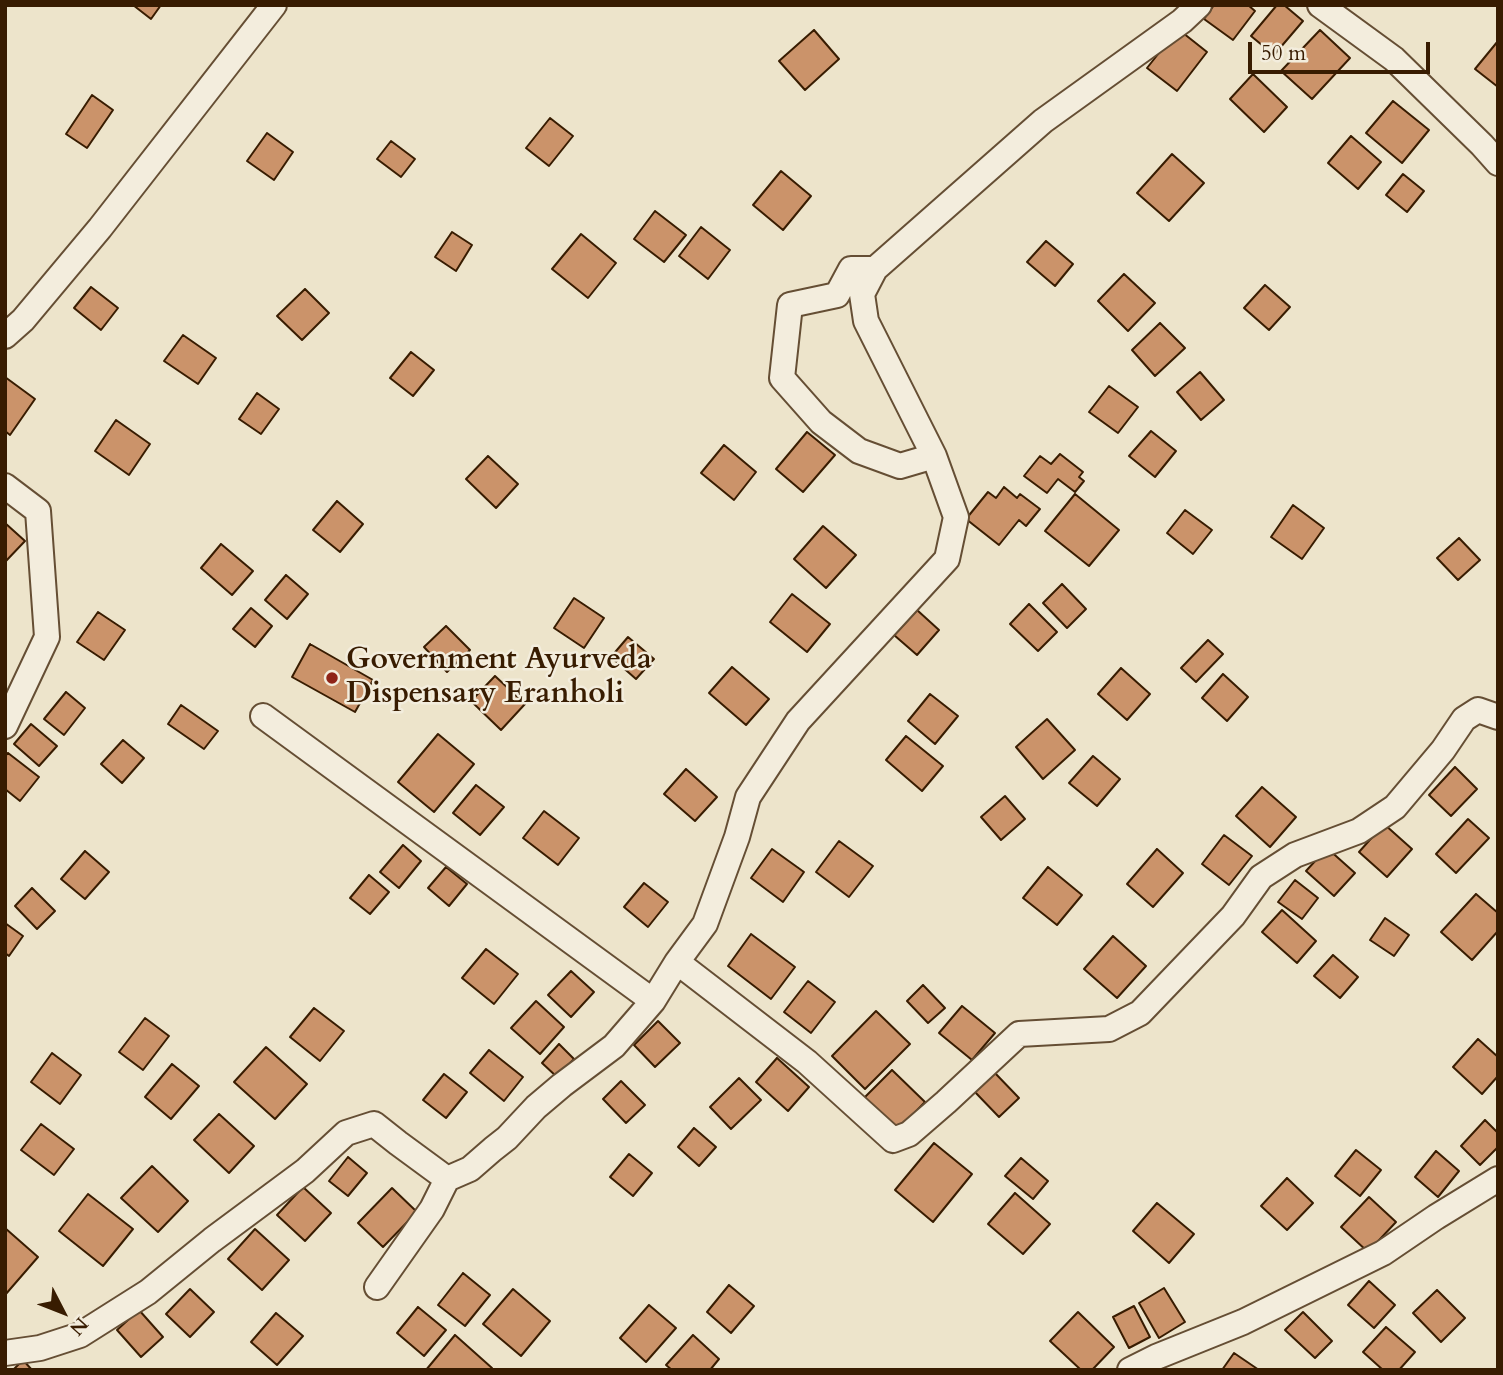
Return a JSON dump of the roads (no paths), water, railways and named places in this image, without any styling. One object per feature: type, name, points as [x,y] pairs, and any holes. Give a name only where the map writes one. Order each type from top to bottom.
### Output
[{"type":"street","points":[[5,336],[23,320],[100,228],[274,5]]},
{"type":"street","points":[[377,1287],[432,1209],[447,1179],[470,1169],[507,1138],[536,1107],[614,1045],[653,1001],[705,924],[737,837],[748,797],[798,721],[947,559],[956,517],[934,456],[866,321],[862,294],[875,268],[1043,121],[1182,21],[1199,5]]},
{"type":"street","points":[[1320,5],[1394,59],[1498,163]]},
{"type":"street","points":[[875,268],[851,269],[837,295],[790,305],[782,378],[821,422],[859,451],[900,466],[934,456]]},
{"type":"street","points":[[5,486],[38,511],[47,637],[5,726]]},
{"type":"street","points":[[677,962],[807,1062],[893,1140],[909,1134],[1019,1034],[1110,1030],[1140,1013],[1233,916],[1261,877],[1296,855],[1359,831],[1395,807],[1443,750],[1464,719],[1478,710],[1498,718]]},
{"type":"street","points":[[263,716],[653,1001]]},
{"type":"street","points":[[5,1353],[40,1348],[80,1335],[148,1292],[212,1240],[305,1171],[346,1133],[374,1124],[447,1179]]},
{"type":"street","points":[[1130,1370],[1243,1322],[1383,1253],[1498,1180]]},
{"type":"place","name":"Government Ayurveda Dispensary Eranholi","points":[[332,678]]}]
